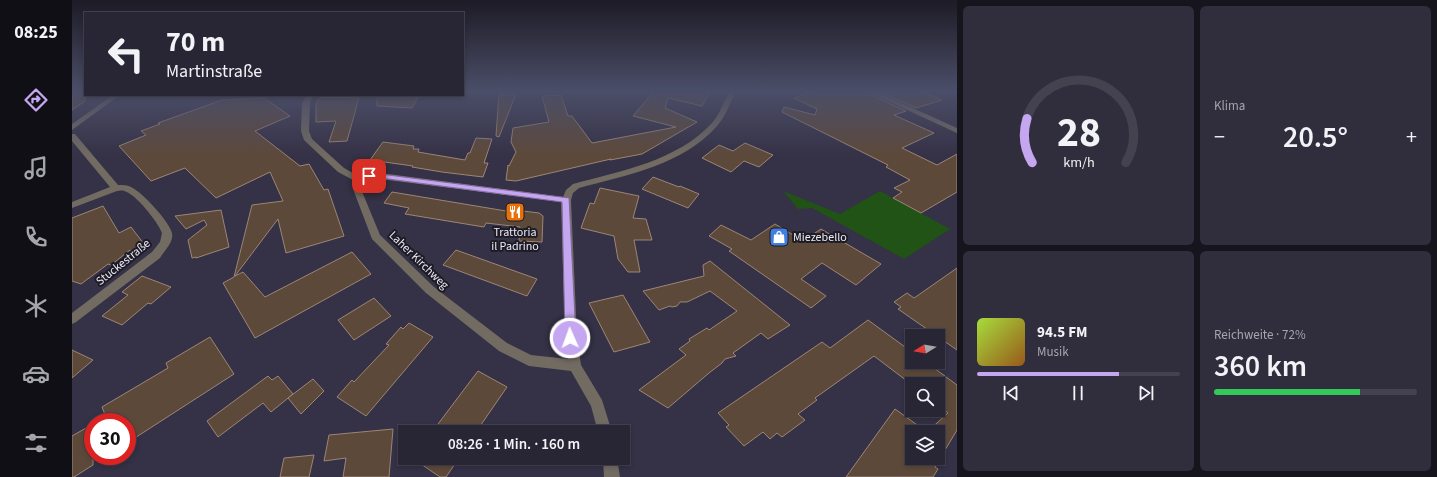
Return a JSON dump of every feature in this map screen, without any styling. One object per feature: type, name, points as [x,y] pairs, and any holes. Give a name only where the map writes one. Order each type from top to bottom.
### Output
[{"type":"street","points":[[72,128],[92,113]]},
{"type":"street","points":[[306,113],[305,131],[308,140],[341,170],[360,180],[369,176],[388,177],[566,200]]},
{"type":"street","points":[[603,425],[597,404],[575,366],[570,338],[566,200],[569,192],[576,186],[653,164],[687,147],[715,124],[721,113]]},
{"type":"street","points":[[918,113],[957,131]]},
{"type":"street","points":[[72,136],[116,188],[72,205]]},
{"type":"street","name":"Laher Kirchweg","points":[[360,180],[357,189],[376,236],[430,290],[503,347],[529,360],[575,366]]},
{"type":"street","name":"Stuckestraße","points":[[72,319],[156,254],[165,243],[168,234],[165,228],[139,197],[128,189],[116,188]]},
{"type":"street","points":[[611,465],[612,477]]},
{"type":"green space","points":[[783,191],[840,214],[880,191],[950,229],[904,259],[812,208],[798,209]]},
{"type":"building","points":[[185,113],[286,113],[290,116],[255,131],[300,166],[309,164],[324,190],[328,189],[344,236],[286,253],[278,219],[235,276],[243,272],[265,297],[352,252],[371,274],[255,338],[223,283],[234,277],[252,205],[283,201],[270,172],[216,198],[185,168],[151,181],[119,146],[146,135],[141,131],[160,124],[158,123]]},
{"type":"building","points":[[316,113],[355,113],[347,141],[329,142],[336,121],[316,122]]},
{"type":"building","points":[[498,113],[508,113],[499,137],[496,136]]},
{"type":"building","points":[[547,113],[567,113],[568,116],[572,116],[592,143],[676,127],[633,116],[635,113],[677,113],[697,122],[642,154],[610,160],[611,159],[516,181],[506,180],[508,165],[509,166],[516,152],[511,142],[513,128],[549,122]]},
{"type":"building","points":[[785,113],[808,113],[815,115],[816,113],[899,113],[894,115],[934,133],[902,148],[937,165],[957,154],[957,192],[921,213],[893,198],[902,192],[894,188],[910,180],[886,167],[888,165]]},
{"type":"building","points":[[476,138],[492,139],[484,163],[488,163],[483,177],[370,160],[383,142],[414,146],[413,149],[419,149],[418,152],[465,160],[468,153],[470,153]]},
{"type":"building","points":[[745,143],[773,155],[759,167],[744,161],[731,172],[702,158],[719,145],[733,151]]},
{"type":"building","points":[[653,177],[699,194],[688,208],[642,189]]},
{"type":"building","points":[[600,188],[639,196],[633,218],[646,219],[652,240],[634,240],[640,272],[628,272],[618,259],[614,236],[581,228],[590,203],[594,204]]},
{"type":"building","points":[[392,192],[506,211],[507,209],[539,213],[543,216],[542,242],[519,241],[520,227],[486,223],[484,227],[405,214],[409,208],[384,203]]},
{"type":"building","points":[[103,206],[119,233],[131,227],[147,248],[133,254],[130,250],[111,265],[108,264],[81,284],[72,281],[72,218]]},
{"type":"building","points":[[221,210],[229,247],[192,258],[188,240],[207,225],[204,220],[186,229],[175,216]]},
{"type":"building","points":[[775,224],[803,241],[821,229],[881,264],[856,285],[822,263],[801,279],[826,296],[811,308],[729,251],[732,249],[709,236],[721,225],[751,240]]},
{"type":"building","points":[[456,250],[537,279],[527,296],[443,265]]},
{"type":"building","points":[[710,261],[790,325],[768,339],[761,333],[733,353],[736,356],[725,359],[668,408],[639,390],[686,355],[679,349],[690,341],[689,339],[707,328],[709,330],[737,311],[710,291],[687,302],[680,302],[677,306],[670,306],[659,310],[643,291],[704,276],[703,265]]},
{"type":"building","points":[[957,268],[957,350],[945,342],[945,329],[927,329],[898,309],[901,307],[894,302],[907,293],[914,298]]},
{"type":"building","points":[[142,276],[171,287],[151,304],[148,303],[122,325],[102,316],[128,295],[122,292]]},
{"type":"building","points":[[623,295],[650,342],[614,352],[589,303]]},
{"type":"building","points":[[374,298],[391,316],[354,340],[338,320]]},
{"type":"building","points":[[868,320],[905,347],[905,369],[935,369],[957,385],[957,430],[945,450],[945,425],[935,425],[948,413],[945,411],[945,377],[905,377],[905,379],[874,356],[815,398],[817,400],[798,414],[805,420],[782,437],[777,433],[770,439],[763,432],[744,446],[726,427],[729,425],[718,413],[822,342],[830,348]]},
{"type":"building","points":[[409,323],[433,337],[366,416],[337,397],[352,380],[354,382],[389,345],[386,344],[401,327],[403,329]]},
{"type":"building","points":[[210,337],[234,374],[136,437],[136,413],[104,413],[102,407],[168,368],[166,363]]},
{"type":"building","points":[[72,350],[93,360],[72,378]]},
{"type":"building","points":[[478,371],[507,387],[481,425],[437,425]]},
{"type":"building","points":[[268,376],[272,380],[278,376],[293,394],[271,412],[263,403],[218,437],[207,421]]},
{"type":"building","points":[[313,379],[324,391],[301,414],[288,398]]},
{"type":"building","points":[[895,409],[917,425],[905,425],[905,465],[936,465],[935,467],[938,469],[933,477],[846,477]]},
{"type":"building","points":[[84,429],[84,465],[93,465],[74,477],[72,477],[72,436]]},
{"type":"building","points":[[393,429],[389,477],[343,477],[346,458],[324,461],[329,435]]},
{"type":"building","points":[[314,455],[309,477],[280,477],[284,458]]},
{"type":"building","points":[[422,465],[454,465],[446,477],[440,477]]},
{"type":"place","name":"Trattoria il Padrino","points":[[515,212]]},
{"type":"place","name":"Miezebello","points":[[779,237]]},
{"type":"route","points":[[369,176],[388,177],[566,200],[570,338]]}]
